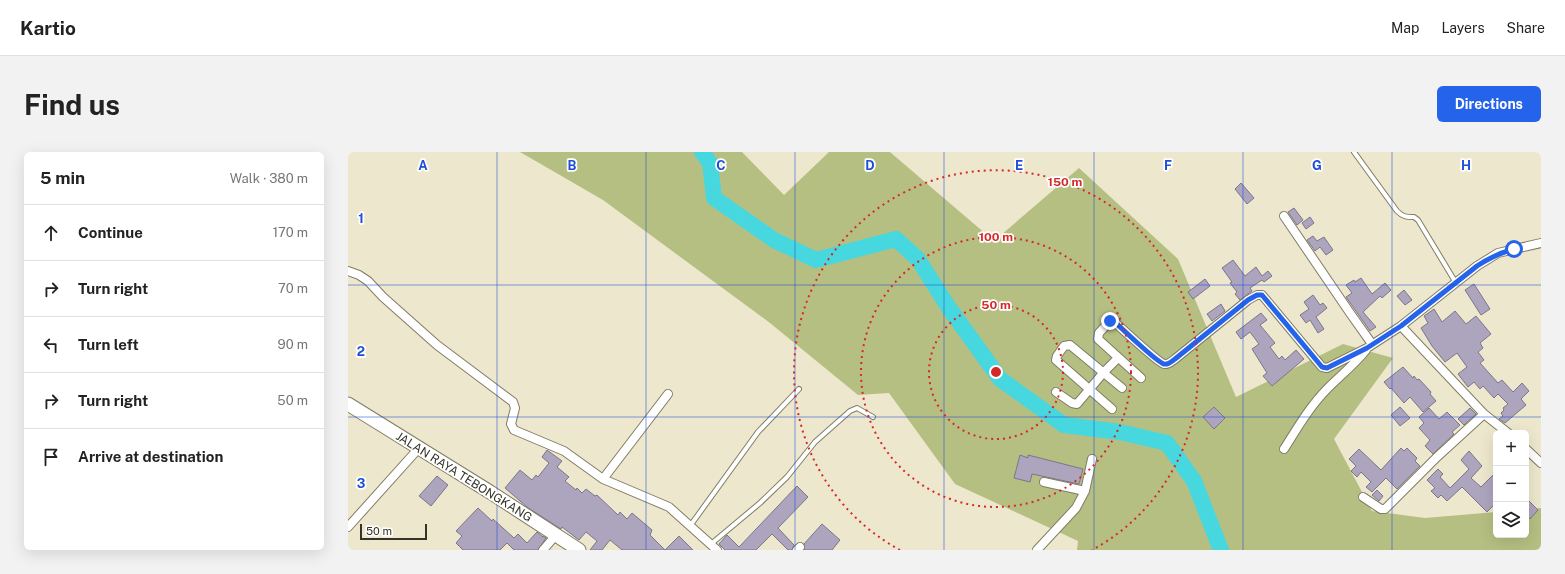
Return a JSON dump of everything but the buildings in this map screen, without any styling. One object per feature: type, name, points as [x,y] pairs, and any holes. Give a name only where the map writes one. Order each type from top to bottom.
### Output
[{"type":"main road","name":"JALAN RAYA TEBONGKANG","points":[[348,404],[579,550]]},
{"type":"street","points":[[1284,216],[1350,313],[1370,346]]},
{"type":"street","points":[[1141,378],[1098,338],[1100,333],[1110,321],[1113,320],[1156,358],[1166,364],[1175,359],[1223,320],[1257,295],[1262,295],[1322,367],[1327,368],[1370,346],[1401,326],[1477,266],[1498,253],[1541,243]]},
{"type":"street","points":[[348,271],[359,275],[368,281],[383,297],[437,345],[513,402],[515,408],[511,424],[514,430],[564,451],[603,479],[669,507],[714,547]]},
{"type":"street","points":[[1401,326],[1484,414],[1504,430]]},
{"type":"street","points":[[1112,409],[1056,360],[1057,356],[1064,346],[1070,345],[1122,388]]},
{"type":"street","points":[[1284,449],[1306,414],[1327,389],[1370,346]]},
{"type":"street","points":[[1056,392],[1072,403],[1077,404],[1118,358]]},
{"type":"street","points":[[603,479],[668,394]]},
{"type":"street","points":[[1363,497],[1381,509],[1385,509],[1437,457],[1484,414]]},
{"type":"street","points":[[348,527],[419,448]]},
{"type":"street","points":[[1529,451],[1539,457]]},
{"type":"street","points":[[1037,550],[1071,515],[1085,491],[1092,459]]},
{"type":"street","points":[[1044,482],[1085,491]]},
{"type":"street","points":[[543,550],[556,535]]},
{"type":"lane","points":[[1354,152],[1401,216],[1414,217],[1418,220],[1456,283]]},
{"type":"lane","points":[[690,526],[758,432],[799,389]]},
{"type":"lane","points":[[714,547],[787,477],[815,442],[850,411],[857,408],[873,417]]},
{"type":"green space","points":[[520,152],[742,152],[784,195],[829,152],[890,152],[994,241],[1079,168],[1178,259],[1236,397],[1343,344],[1393,358],[1334,439],[1372,511],[1425,518],[1493,512],[1493,538],[1529,538],[1529,509],[1541,508],[1541,550],[1077,550],[1078,541],[955,484],[889,393],[858,395],[770,323],[603,200]]},
{"type":"waterway","points":[[702,152],[710,163],[714,198],[774,240],[816,260],[896,239],[918,259],[947,305],[1000,379],[1064,425],[1120,432],[1167,443],[1194,481],[1221,550]]},
{"type":"route","points":[[1110,321],[1113,320],[1156,358],[1166,364],[1175,359],[1248,300],[1257,295],[1262,295],[1322,367],[1327,368],[1367,348],[1401,326],[1477,266],[1498,253],[1514,249]]}]
